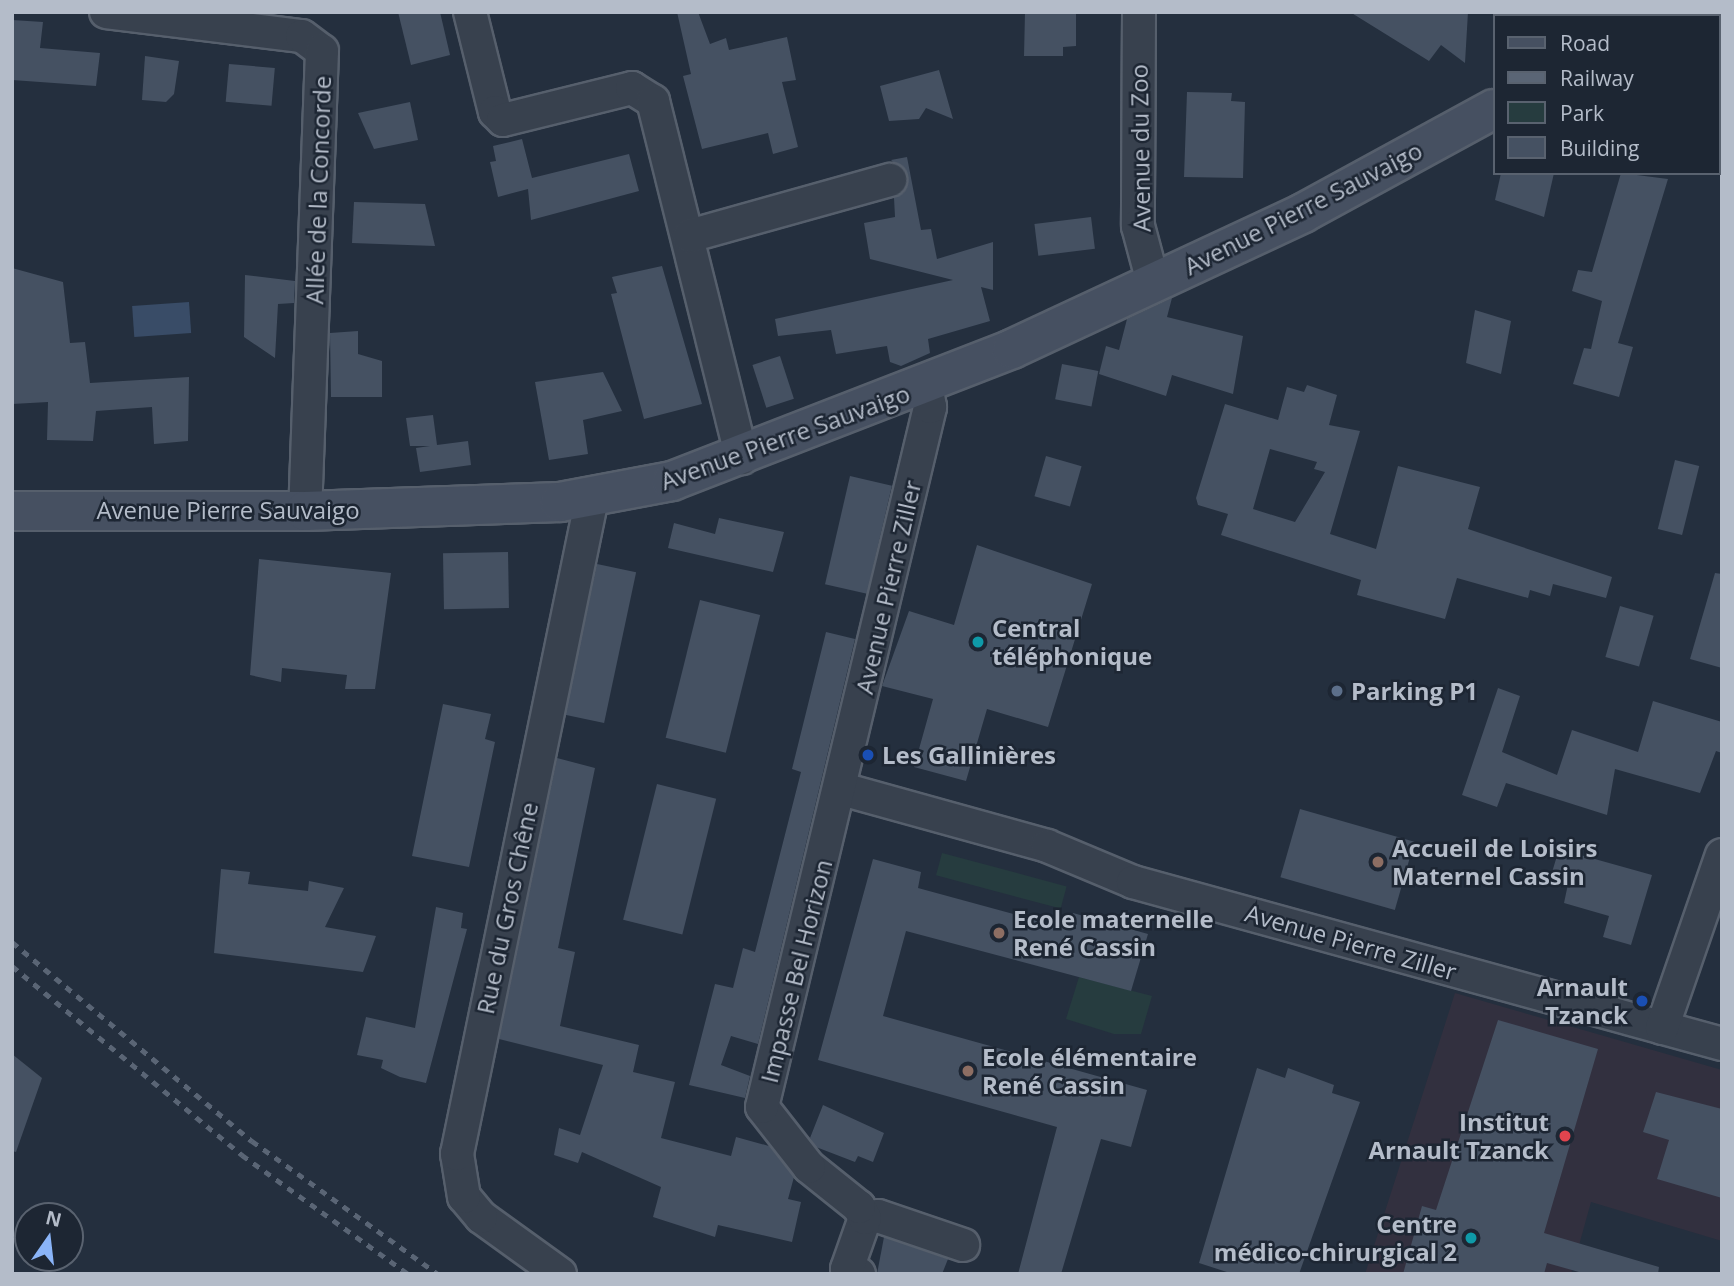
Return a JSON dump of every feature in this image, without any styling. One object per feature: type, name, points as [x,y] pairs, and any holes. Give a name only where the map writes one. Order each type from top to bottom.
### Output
[{"type":"main road","name":"Avenue Pierre Sauvaigo","points":[[12,511],[305,511],[592,498],[742,457],[926,385],[1303,213],[1492,110]]},
{"type":"street","name":"Allée de la Concorde","points":[[106,12],[302,36],[322,51],[305,511]]},
{"type":"street","points":[[470,12],[495,112],[503,120],[632,88],[646,92],[689,236],[742,457]]},
{"type":"street","name":"Avenue du Zoo","points":[[1139,12],[1138,226],[1153,282]]},
{"type":"street","points":[[689,236],[890,180]]},
{"type":"street","name":"Avenue Pierre Ziller","points":[[926,385],[930,407],[839,799],[1047,846],[1133,882],[1722,1044]]},
{"type":"street","name":"Rue du Gros Chêne","points":[[560,1274],[464,1198],[457,1154],[592,498]]},
{"type":"street","name":"Impasse Bel Horizon","points":[[839,799],[762,1107],[809,1167],[865,1218]]},
{"type":"street","points":[[1662,1028],[1722,855]]},
{"type":"street","points":[[859,1274],[847,1269],[865,1218],[878,1216],[963,1245]]},
{"type":"shaded area","name":"Institut Arnault Tzanck","points":[[1455,993],[1722,1070],[1722,1241],[1591,1202],[1571,1274],[1365,1274]]},
{"type":"green space","points":[[942,853],[1067,886],[1061,909],[936,875]]},
{"type":"green space","points":[[1079,977],[1152,996],[1141,1034],[1114,1034],[1066,1019]]},
{"type":"water","points":[[189,302],[191,333],[134,337],[132,306]]},
{"type":"building","points":[[398,12],[440,12],[450,55],[411,65]]},
{"type":"building","points":[[677,12],[698,12],[710,44],[726,38],[729,50],[787,37],[796,80],[782,82],[798,147],[773,154],[768,133],[702,149],[683,76],[691,74]]},
{"type":"building","points":[[1025,12],[1076,12],[1076,46],[1063,47],[1063,56],[1024,56]]},
{"type":"building","points":[[1350,12],[1468,12],[1465,63],[1441,45],[1429,61]]},
{"type":"building","points":[[12,20],[43,22],[40,48],[100,53],[96,86],[12,80]]},
{"type":"building","points":[[145,56],[179,61],[174,94],[166,102],[142,100]]},
{"type":"building","points":[[229,64],[275,68],[272,106],[226,102]]},
{"type":"building","points":[[939,70],[953,119],[926,108],[919,119],[889,121],[880,86]]},
{"type":"building","points":[[1187,92],[1232,93],[1231,101],[1245,102],[1243,178],[1184,177]]},
{"type":"building","points":[[410,102],[418,140],[374,149],[358,113]]},
{"type":"building","points":[[522,139],[532,178],[629,154],[639,191],[531,220],[528,189],[498,197],[490,162],[496,161],[493,146]]},
{"type":"building","points":[[907,157],[921,230],[931,229],[937,259],[993,242],[993,290],[981,287],[990,321],[928,339],[930,353],[901,366],[890,362],[887,346],[836,354],[831,330],[778,336],[775,319],[953,280],[870,259],[864,223],[895,217],[894,198],[904,192],[908,176],[891,160]]},
{"type":"building","points":[[1501,175],[1554,175],[1544,217],[1495,200]]},
{"type":"building","points":[[1620,175],[1668,179],[1618,343],[1633,347],[1619,397],[1573,384],[1584,348],[1591,349],[1602,301],[1572,291],[1578,270],[1592,272]]},
{"type":"building","points":[[354,202],[425,204],[435,246],[352,243]]},
{"type":"building","points":[[1091,217],[1095,249],[1038,256],[1034,224]]},
{"type":"building","points":[[662,266],[702,404],[644,419],[611,294],[617,293],[612,277]]},
{"type":"building","points":[[12,268],[63,282],[70,343],[85,342],[90,383],[189,377],[188,441],[154,444],[152,407],[96,411],[93,441],[47,440],[48,402],[12,404]]},
{"type":"building","points":[[245,275],[295,281],[294,303],[278,304],[275,358],[244,337]]},
{"type":"building","points":[[1172,298],[1167,317],[1243,336],[1233,394],[1172,375],[1166,396],[1099,374],[1106,346],[1119,350],[1127,319]]},
{"type":"building","points":[[1475,310],[1511,321],[1501,374],[1466,363]]},
{"type":"building","points":[[358,331],[358,354],[382,361],[382,397],[331,397],[330,333]]},
{"type":"building","points":[[780,356],[794,399],[766,408],[752,365]]},
{"type":"building","points":[[1062,364],[1098,371],[1091,406],[1055,399]]},
{"type":"building","points":[[603,372],[622,411],[583,420],[588,454],[549,460],[535,382]]},
{"type":"building","points":[[1307,385],[1337,395],[1329,425],[1360,431],[1330,534],[1376,549],[1398,466],[1480,487],[1468,529],[1612,577],[1606,598],[1553,584],[1550,596],[1530,590],[1528,598],[1457,578],[1445,619],[1357,595],[1361,580],[1221,535],[1228,514],[1198,505],[1196,498],[1225,404],[1278,420],[1287,387],[1304,392]],"holes":[[[1270,449],[1317,462],[1314,469],[1325,472],[1295,522],[1253,509]]]},
{"type":"building","points":[[433,415],[437,445],[468,441],[471,465],[420,472],[416,448],[430,446],[410,446],[406,418]]},
{"type":"building","points":[[1046,456],[1082,466],[1070,507],[1034,496]]},
{"type":"building","points":[[1675,460],[1699,466],[1682,535],[1658,529]]},
{"type":"building","points":[[850,476],[892,486],[867,594],[825,584]]},
{"type":"building","points":[[719,518],[784,532],[773,572],[668,548],[674,523],[715,534]]},
{"type":"building","points":[[977,545],[1092,584],[1048,727],[987,709],[966,781],[914,767],[933,699],[882,686],[909,611],[954,625]]},
{"type":"building","points":[[508,552],[509,608],[444,609],[443,553]]},
{"type":"building","points":[[259,559],[391,573],[375,689],[345,689],[347,675],[282,668],[281,682],[250,675]]},
{"type":"building","points":[[597,564],[636,572],[604,723],[565,715]]},
{"type":"building","points":[[1715,573],[1722,574],[1722,668],[1690,659]]},
{"type":"building","points":[[700,600],[760,615],[726,753],[666,738]]},
{"type":"building","points":[[1620,606],[1654,616],[1639,667],[1605,657]]},
{"type":"building","points":[[826,632],[855,639],[758,1044],[731,1036],[721,1065],[750,1076],[745,1098],[689,1085],[715,984],[733,988],[743,948],[755,952],[801,772],[792,769]]},
{"type":"building","points":[[1498,688],[1520,696],[1502,752],[1557,775],[1572,730],[1638,752],[1653,701],[1722,722],[1722,753],[1716,751],[1700,793],[1615,769],[1607,815],[1506,783],[1497,807],[1462,795]]},
{"type":"building","points":[[443,704],[491,714],[485,739],[495,742],[469,867],[412,856]]},
{"type":"building","points":[[557,758],[595,768],[558,948],[575,952],[560,1026],[639,1045],[633,1072],[675,1082],[661,1138],[731,1156],[736,1137],[769,1146],[794,1177],[788,1199],[801,1202],[792,1242],[718,1225],[715,1237],[653,1217],[661,1187],[582,1152],[578,1163],[554,1155],[559,1128],[580,1135],[603,1065],[499,1039]]},
{"type":"building","points":[[657,784],[716,799],[682,935],[623,920]]},
{"type":"building","points":[[1300,809],[1414,842],[1395,910],[1280,877]]},
{"type":"building","points":[[1559,849],[1652,875],[1631,945],[1603,937],[1609,916],[1564,903],[1568,884],[1550,879]]},
{"type":"building","points":[[873,859],[921,872],[918,888],[1069,929],[1073,913],[1148,934],[1131,991],[906,931],[883,1016],[1147,1090],[1131,1147],[1101,1139],[1061,1274],[1018,1274],[1057,1127],[818,1060]]},
{"type":"building","points":[[221,869],[250,872],[248,884],[308,891],[309,881],[344,888],[325,927],[376,936],[363,972],[214,953]]},
{"type":"building","points":[[436,907],[463,913],[461,928],[467,929],[426,1083],[400,1077],[381,1068],[383,1060],[357,1055],[366,1017],[415,1028]]},
{"type":"building","points":[[1498,1020],[1598,1049],[1544,1233],[1659,1267],[1658,1274],[1586,1274],[1547,1263],[1544,1274],[1403,1274],[1422,1206],[1436,1210]]},
{"type":"building","points":[[12,1054],[42,1078],[16,1152],[12,1151]]},
{"type":"building","points":[[1257,1068],[1285,1078],[1288,1068],[1334,1085],[1332,1093],[1360,1102],[1299,1274],[1233,1274],[1199,1263]]},
{"type":"building","points":[[1656,1092],[1722,1109],[1722,1198],[1657,1179],[1669,1140],[1643,1132]]},
{"type":"building","points":[[823,1105],[884,1133],[873,1162],[858,1156],[855,1162],[816,1147],[810,1138]]},
{"type":"building","points":[[884,1237],[948,1259],[942,1274],[877,1274]]},
{"type":"railway","points":[[12,942],[252,1141],[438,1274]]},
{"type":"railway","points":[[12,966],[242,1155],[408,1274]]},
{"type":"place","name":"Central téléphonique","points":[[978,642]]},
{"type":"place","name":"Parking P1","points":[[1337,691]]},
{"type":"place","name":"Les Gallinières","points":[[868,755]]},
{"type":"place","name":"Accueil de Loisirs Maternel Cassin","points":[[1378,862]]},
{"type":"place","name":"Ecole maternelle René Cassin","points":[[999,933]]},
{"type":"place","name":"Arnault Tzanck","points":[[1642,1001]]},
{"type":"place","name":"Ecole élémentaire René Cassin","points":[[968,1071]]},
{"type":"place","name":"Institut Arnault Tzanck","points":[[1565,1136]]},
{"type":"place","name":"Centre médico-chirurgical 2","points":[[1471,1238]]}]
